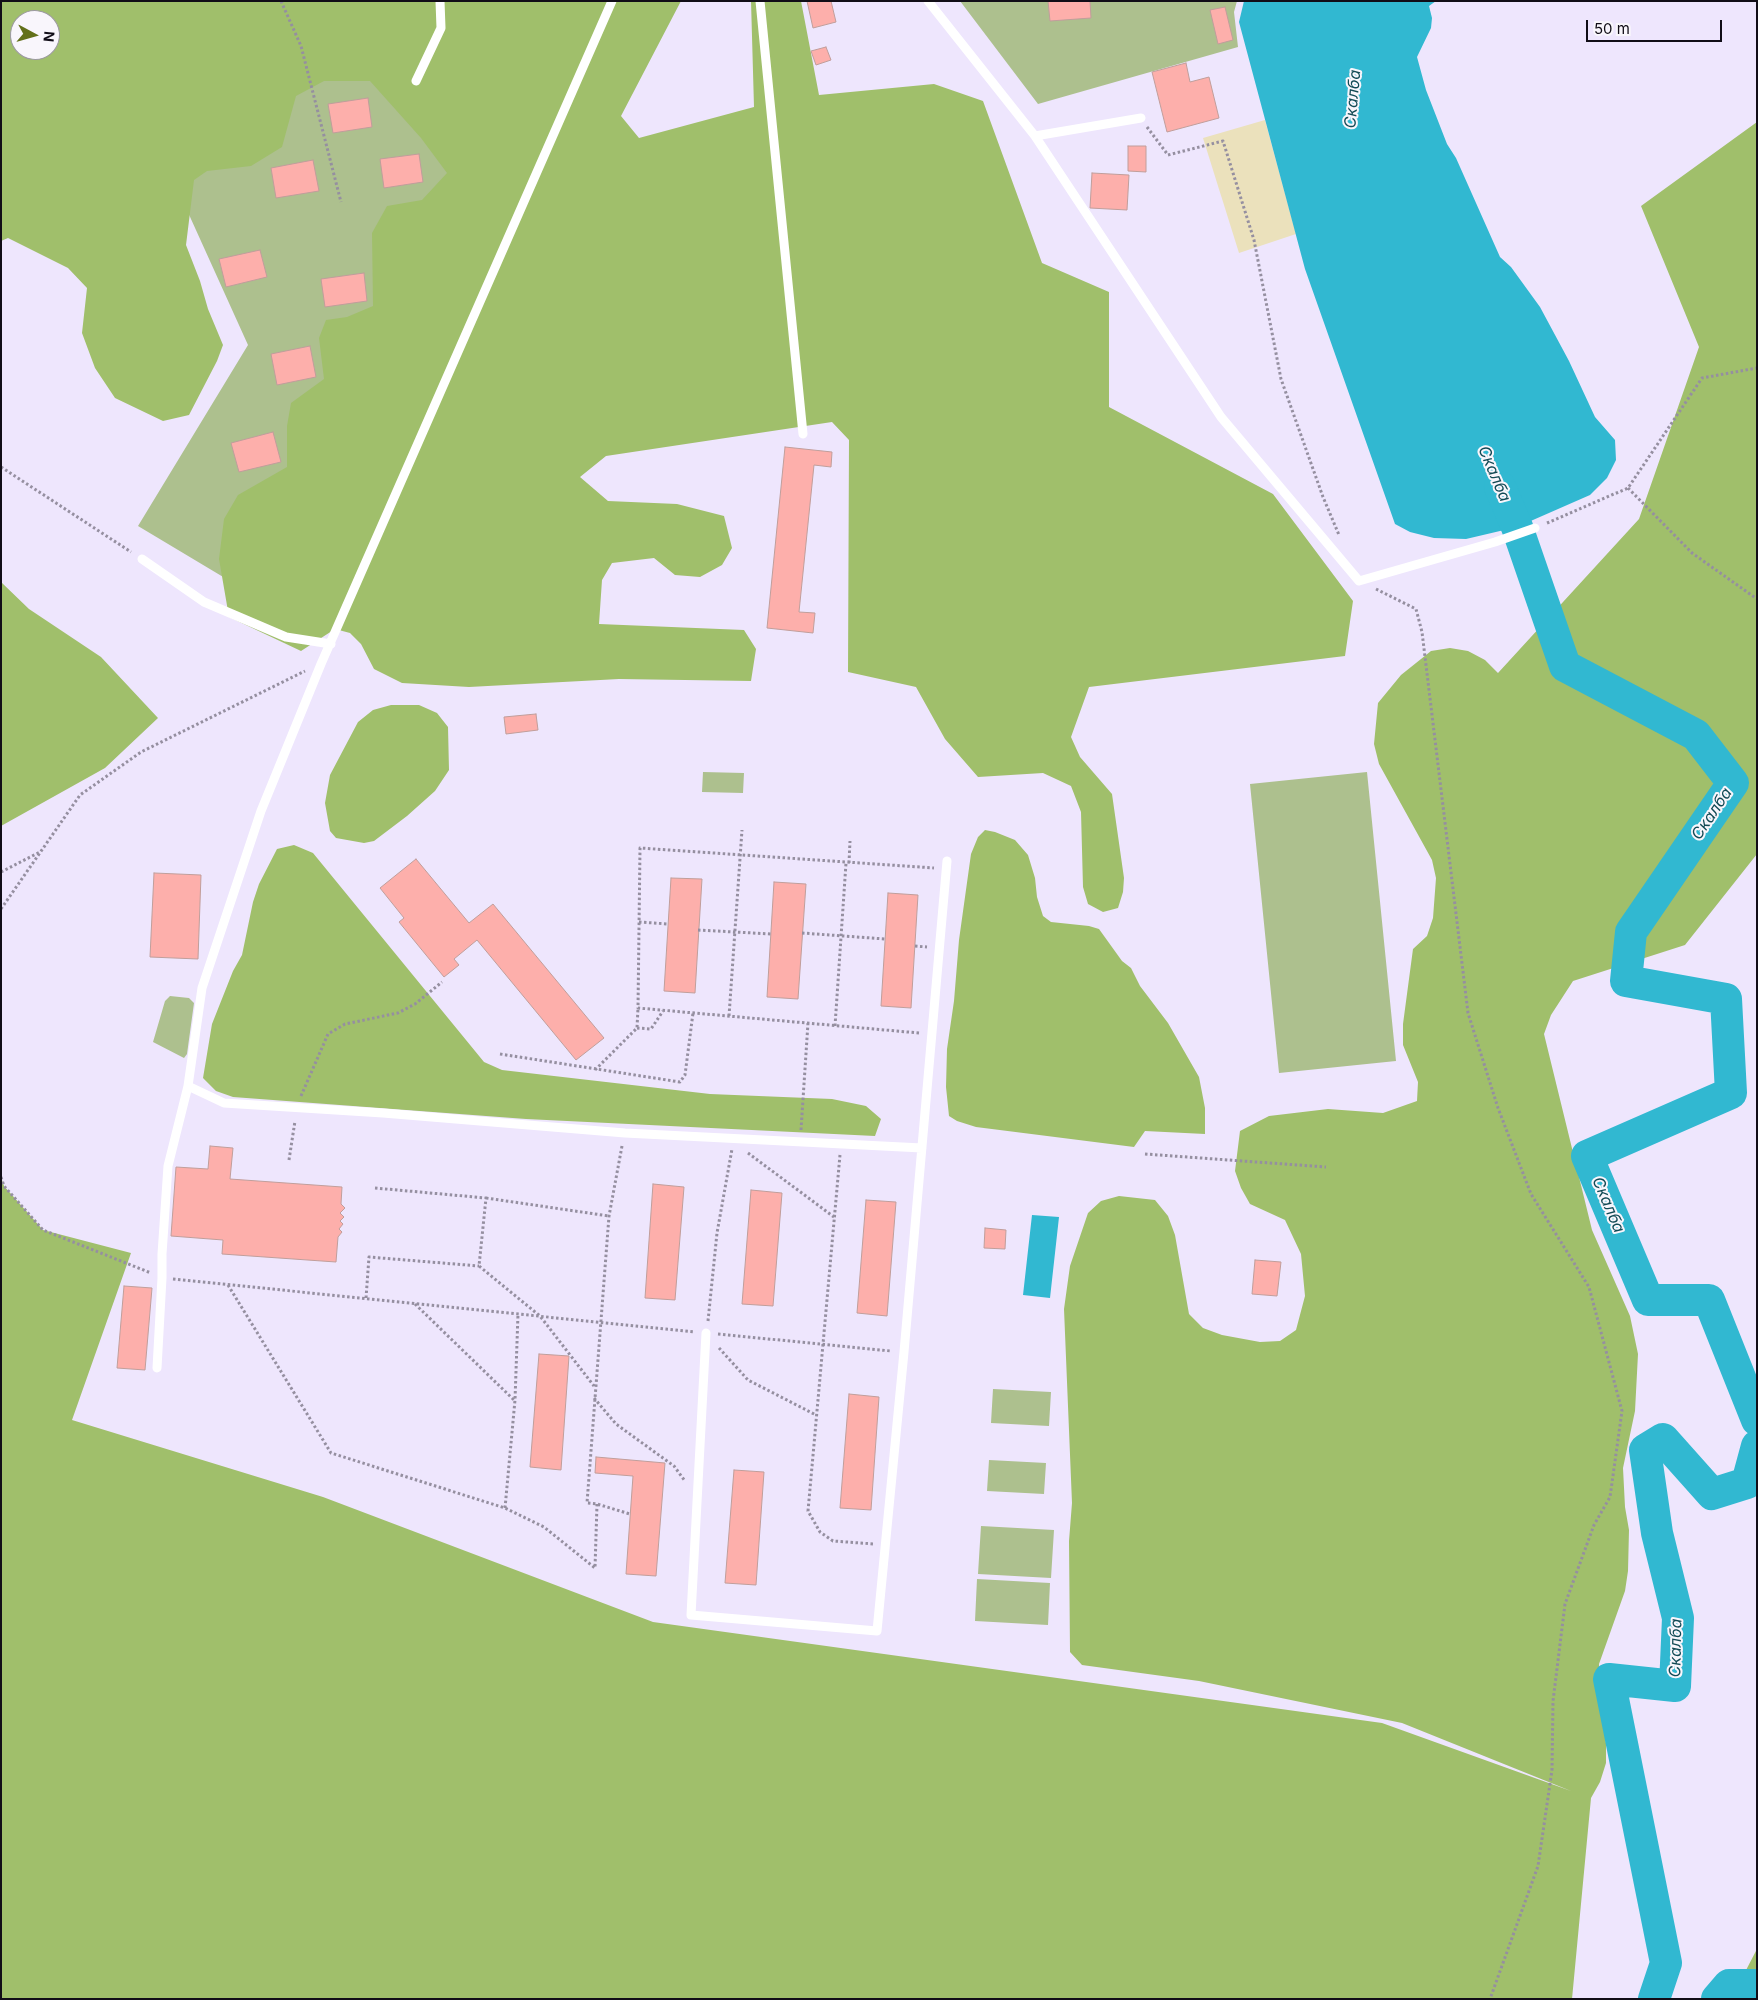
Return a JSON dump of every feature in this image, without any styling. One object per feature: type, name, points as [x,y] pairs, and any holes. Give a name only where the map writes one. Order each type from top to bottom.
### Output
[{"type":"lane","points":[[416,81],[441,28],[440,1]]},
{"type":"lane","points":[[157,1368],[168,1166],[188,1086],[202,988],[261,811],[321,664],[612,1]]},
{"type":"lane","points":[[760,1],[803,434]]},
{"type":"lane","points":[[928,1],[1035,136],[1221,417],[1359,581],[1495,542],[1535,528]]},
{"type":"lane","points":[[1035,136],[1141,118]]},
{"type":"lane","points":[[142,559],[204,602],[286,637],[331,644]]},
{"type":"lane","points":[[706,1333],[691,1615],[877,1631],[947,865]]},
{"type":"lane","points":[[188,1086],[224,1103],[625,1133],[922,1148]]},
{"type":"path","points":[[281,1],[301,46],[341,202]]},
{"type":"path","points":[[1141,118],[1168,155],[1223,141],[1254,240],[1280,379],[1323,497],[1341,539]]},
{"type":"path","points":[[1535,528],[1628,488],[1702,378],[1757,368]]},
{"type":"path","points":[[1,466],[142,559]]},
{"type":"path","points":[[1628,488],[1692,553],[1757,599]]},
{"type":"path","points":[[1359,581],[1416,609],[1422,632],[1468,1013],[1498,1108],[1531,1194],[1589,1286],[1622,1411],[1610,1496],[1594,1525],[1564,1604],[1552,1701],[1552,1770],[1538,1866],[1490,1999]]},
{"type":"path","points":[[1,909],[80,795],[141,752],[202,720],[321,664]]},
{"type":"path","points":[[729,1016],[742,830]]},
{"type":"path","points":[[835,1026],[850,841]]},
{"type":"path","points":[[595,1070],[636,1028],[638,1008],[640,848],[848,863],[947,865]]},
{"type":"path","points":[[1,872],[40,852]]},
{"type":"path","points":[[639,922],[668,924]]},
{"type":"path","points":[[698,930],[771,934]]},
{"type":"path","points":[[802,933],[885,938]]},
{"type":"path","points":[[290,1160],[296,1108],[328,1034],[345,1024],[398,1012],[415,1004],[442,982]]},
{"type":"path","points":[[638,1008],[932,1034]]},
{"type":"path","points":[[636,1028],[651,1029],[664,1011]]},
{"type":"path","points":[[500,1054],[680,1082],[685,1075],[693,1013]]},
{"type":"path","points":[[800,1142],[808,1023]]},
{"type":"path","points":[[625,1133],[609,1216],[594,1386],[587,1503],[597,1504],[630,1514]]},
{"type":"path","points":[[816,1415],[748,1380],[706,1333],[717,1233],[734,1140],[834,1217]]},
{"type":"path","points":[[841,1144],[808,1511],[820,1532],[833,1541],[885,1545]]},
{"type":"path","points":[[1145,1154],[1326,1167]]},
{"type":"path","points":[[1,1177],[4,1186],[43,1230],[162,1278],[904,1352]]},
{"type":"path","points":[[375,1188],[486,1198],[609,1216]]},
{"type":"path","points":[[479,1266],[486,1198]]},
{"type":"path","points":[[366,1299],[369,1257],[479,1266],[540,1316],[594,1386]]},
{"type":"path","points":[[228,1285],[331,1453],[505,1508],[544,1527],[595,1568],[597,1504]]},
{"type":"path","points":[[415,1304],[515,1400]]},
{"type":"path","points":[[505,1508],[515,1400],[518,1314]]},
{"type":"path","points":[[594,1397],[616,1424],[674,1466],[698,1497]]},
{"type":"green space","points":[[1,1],[681,1],[621,116],[639,138],[754,107],[751,1],[801,1],[819,95],[934,84],[983,101],[1042,263],[1109,292],[1109,407],[1273,494],[1353,601],[1345,656],[1089,687],[1071,737],[1080,757],[1112,794],[1124,878],[1123,892],[1118,908],[1103,912],[1088,904],[1083,887],[1081,812],[1071,786],[1043,773],[978,777],[945,739],[916,687],[848,672],[849,440],[832,422],[606,456],[580,477],[608,501],[677,504],[724,516],[732,548],[722,565],[700,577],[675,575],[654,558],[612,563],[602,580],[599,624],[744,630],[756,649],[751,681],[619,679],[469,687],[402,683],[374,669],[361,644],[350,633],[335,629],[301,651],[229,617],[219,559],[224,519],[238,495],[287,467],[287,426],[291,403],[324,379],[319,338],[326,320],[347,317],[373,306],[372,233],[387,206],[422,200],[447,173],[421,138],[370,81],[324,81],[296,96],[282,147],[251,166],[207,171],[194,180],[186,245],[200,281],[208,309],[223,345],[217,361],[189,415],[163,421],[115,398],[95,368],[82,333],[87,288],[68,268],[8,238],[1,241]]},
{"type":"green space","points":[[960,1],[1237,1],[1234,12],[1238,47],[1038,104]]},
{"type":"green space","points":[[372,17],[549,82],[275,608],[138,526],[248,345],[167,166]]},
{"type":"green space","points":[[1757,122],[1757,854],[1685,945],[1573,981],[1551,1015],[1544,1034],[1592,1230],[1630,1316],[1638,1354],[1635,1411],[1623,1468],[1625,1507],[1629,1530],[1628,1571],[1625,1591],[1599,1664],[1600,1703],[1606,1743],[1606,1763],[1600,1782],[1591,1798],[1572,1999],[1,1999],[1,1177],[4,1186],[43,1230],[131,1253],[72,1420],[323,1497],[653,1622],[1382,1723],[1571,1791],[1402,1723],[1199,1681],[1082,1665],[1070,1652],[1069,1541],[1072,1503],[1064,1309],[1070,1266],[1088,1213],[1101,1201],[1119,1196],[1155,1200],[1168,1216],[1175,1235],[1189,1314],[1203,1328],[1222,1335],[1260,1342],[1280,1341],[1296,1330],[1305,1296],[1301,1254],[1285,1220],[1250,1204],[1241,1188],[1235,1171],[1240,1131],[1269,1116],[1328,1109],[1383,1113],[1417,1101],[1418,1082],[1403,1045],[1403,1024],[1413,949],[1427,936],[1433,918],[1436,878],[1432,860],[1379,764],[1374,744],[1378,703],[1401,675],[1431,651],[1450,648],[1468,651],[1485,660],[1498,673],[1639,519],[1699,347],[1641,206]]},
{"type":"green space","points":[[1,582],[29,609],[101,657],[158,718],[105,768],[1,826]]},
{"type":"green space","points":[[391,705],[419,705],[437,713],[448,727],[449,770],[435,791],[407,816],[374,841],[364,843],[336,838],[330,831],[325,803],[330,775],[358,722],[373,710]]},
{"type":"green space","points":[[703,772],[744,773],[743,793],[702,792]]},
{"type":"green space","points":[[1367,772],[1396,1061],[1279,1073],[1250,784]]},
{"type":"green space","points":[[985,830],[1015,840],[1028,855],[1043,916],[1051,922],[1089,926],[1099,929],[1122,961],[1131,968],[1140,986],[1168,1023],[1199,1077],[1205,1108],[1205,1134],[1145,1131],[1134,1147],[976,1127],[957,1121],[949,1116],[946,1087],[947,1049],[954,1001],[959,940],[971,854],[978,837]]},
{"type":"green space","points":[[294,845],[313,853],[484,1062],[502,1070],[710,1094],[832,1099],[866,1106],[881,1119],[875,1136],[526,1119],[233,1097],[216,1091],[203,1078],[212,1024],[233,971],[242,955],[253,902],[259,884],[277,849]]},
{"type":"green space","points":[[170,996],[189,998],[194,1003],[187,1054],[184,1058],[153,1042],[165,1001]]},
{"type":"green space","points":[[993,1389],[1051,1392],[1049,1426],[991,1423]]},
{"type":"green space","points":[[989,1460],[1046,1463],[1044,1494],[987,1491]]},
{"type":"green space","points":[[981,1526],[1054,1530],[1051,1578],[978,1574]]},
{"type":"green space","points":[[977,1579],[1050,1583],[1048,1625],[975,1621]]},
{"type":"green space","points":[[1757,1949],[1757,1999],[1731,1999]]},
{"type":"sand","points":[[1265,120],[1296,234],[1239,253],[1203,138]]},
{"type":"water","points":[[1244,1],[1436,1],[1429,6],[1432,18],[1431,28],[1417,57],[1426,90],[1447,144],[1456,158],[1500,257],[1511,267],[1540,307],[1569,361],[1595,417],[1615,440],[1616,460],[1607,478],[1590,495],[1517,527],[1466,539],[1434,538],[1410,532],[1395,524],[1305,269],[1239,22]]},
{"type":"water","points":[[1032,1215],[1059,1217],[1050,1298],[1023,1295]]},
{"type":"building","points":[[807,1],[831,1],[836,22],[813,28]]},
{"type":"building","points":[[1048,1],[1090,1],[1091,18],[1050,21]]},
{"type":"building","points":[[1225,7],[1233,40],[1218,44],[1210,10]]},
{"type":"building","points":[[826,47],[831,60],[816,65],[811,51]]},
{"type":"building","points":[[1186,63],[1190,82],[1209,77],[1219,118],[1167,132],[1152,72]]},
{"type":"building","points":[[368,98],[372,127],[333,133],[328,104]]},
{"type":"building","points":[[1128,146],[1146,146],[1146,172],[1128,171]]},
{"type":"building","points":[[419,154],[423,182],[384,188],[380,159]]},
{"type":"building","points":[[313,160],[319,191],[276,198],[271,168]]},
{"type":"building","points":[[1092,173],[1129,175],[1127,210],[1090,208]]},
{"type":"building","points":[[260,250],[267,277],[226,287],[219,259]]},
{"type":"building","points":[[364,273],[367,301],[325,307],[321,279]]},
{"type":"building","points":[[310,346],[316,377],[277,385],[271,354]]},
{"type":"building","points":[[273,432],[281,462],[239,472],[231,443]]},
{"type":"building","points":[[785,447],[832,452],[831,467],[814,465],[799,612],[815,613],[813,633],[767,628]]},
{"type":"building","points":[[536,714],[538,730],[506,734],[504,717]]},
{"type":"building","points":[[416,859],[469,923],[493,904],[604,1038],[576,1060],[477,940],[454,959],[459,965],[444,977],[399,922],[404,918],[380,888]]},
{"type":"building","points":[[154,873],[201,875],[198,959],[150,957]]},
{"type":"building","points":[[671,878],[702,879],[695,993],[664,991]]},
{"type":"building","points":[[774,882],[806,884],[798,999],[767,997]]},
{"type":"building","points":[[888,893],[918,895],[911,1008],[881,1006]]},
{"type":"building","points":[[210,1146],[233,1148],[230,1179],[342,1187],[341,1204],[345,1208],[340,1213],[344,1217],[340,1221],[343,1224],[339,1229],[342,1232],[338,1237],[336,1262],[222,1254],[223,1240],[171,1236],[176,1167],[208,1169]]},
{"type":"building","points":[[653,1184],[684,1187],[675,1300],[645,1298]]},
{"type":"building","points":[[751,1190],[782,1193],[773,1306],[742,1304]]},
{"type":"building","points":[[866,1200],[896,1202],[887,1316],[857,1313]]},
{"type":"building","points":[[985,1228],[1006,1230],[1005,1249],[984,1248]]},
{"type":"building","points":[[1255,1260],[1281,1262],[1277,1296],[1252,1294]]},
{"type":"building","points":[[124,1286],[152,1288],[145,1370],[117,1368]]},
{"type":"building","points":[[539,1354],[569,1356],[561,1470],[530,1467]]},
{"type":"building","points":[[849,1394],[879,1397],[871,1510],[840,1508]]},
{"type":"building","points":[[596,1457],[665,1463],[656,1576],[626,1574],[633,1476],[595,1473]]},
{"type":"building","points":[[734,1470],[764,1472],[756,1585],[725,1583]]},
{"type":"waterway","name":"Скалба","points":[[1500,487],[1517,527],[1565,666],[1696,735],[1733,783],[1631,932],[1626,981],[1726,999],[1731,1093],[1587,1156],[1648,1300],[1709,1300],[1757,1420]]},
{"type":"waterway","name":"Скалба","points":[[1654,1999],[1666,1963],[1609,1679],[1675,1686],[1678,1618],[1657,1533],[1645,1450],[1663,1439],[1712,1494],[1747,1483],[1757,1446]]},
{"type":"waterway","name":"Скалба","points":[[1717,1999],[1729,1985],[1757,1985]]}]
